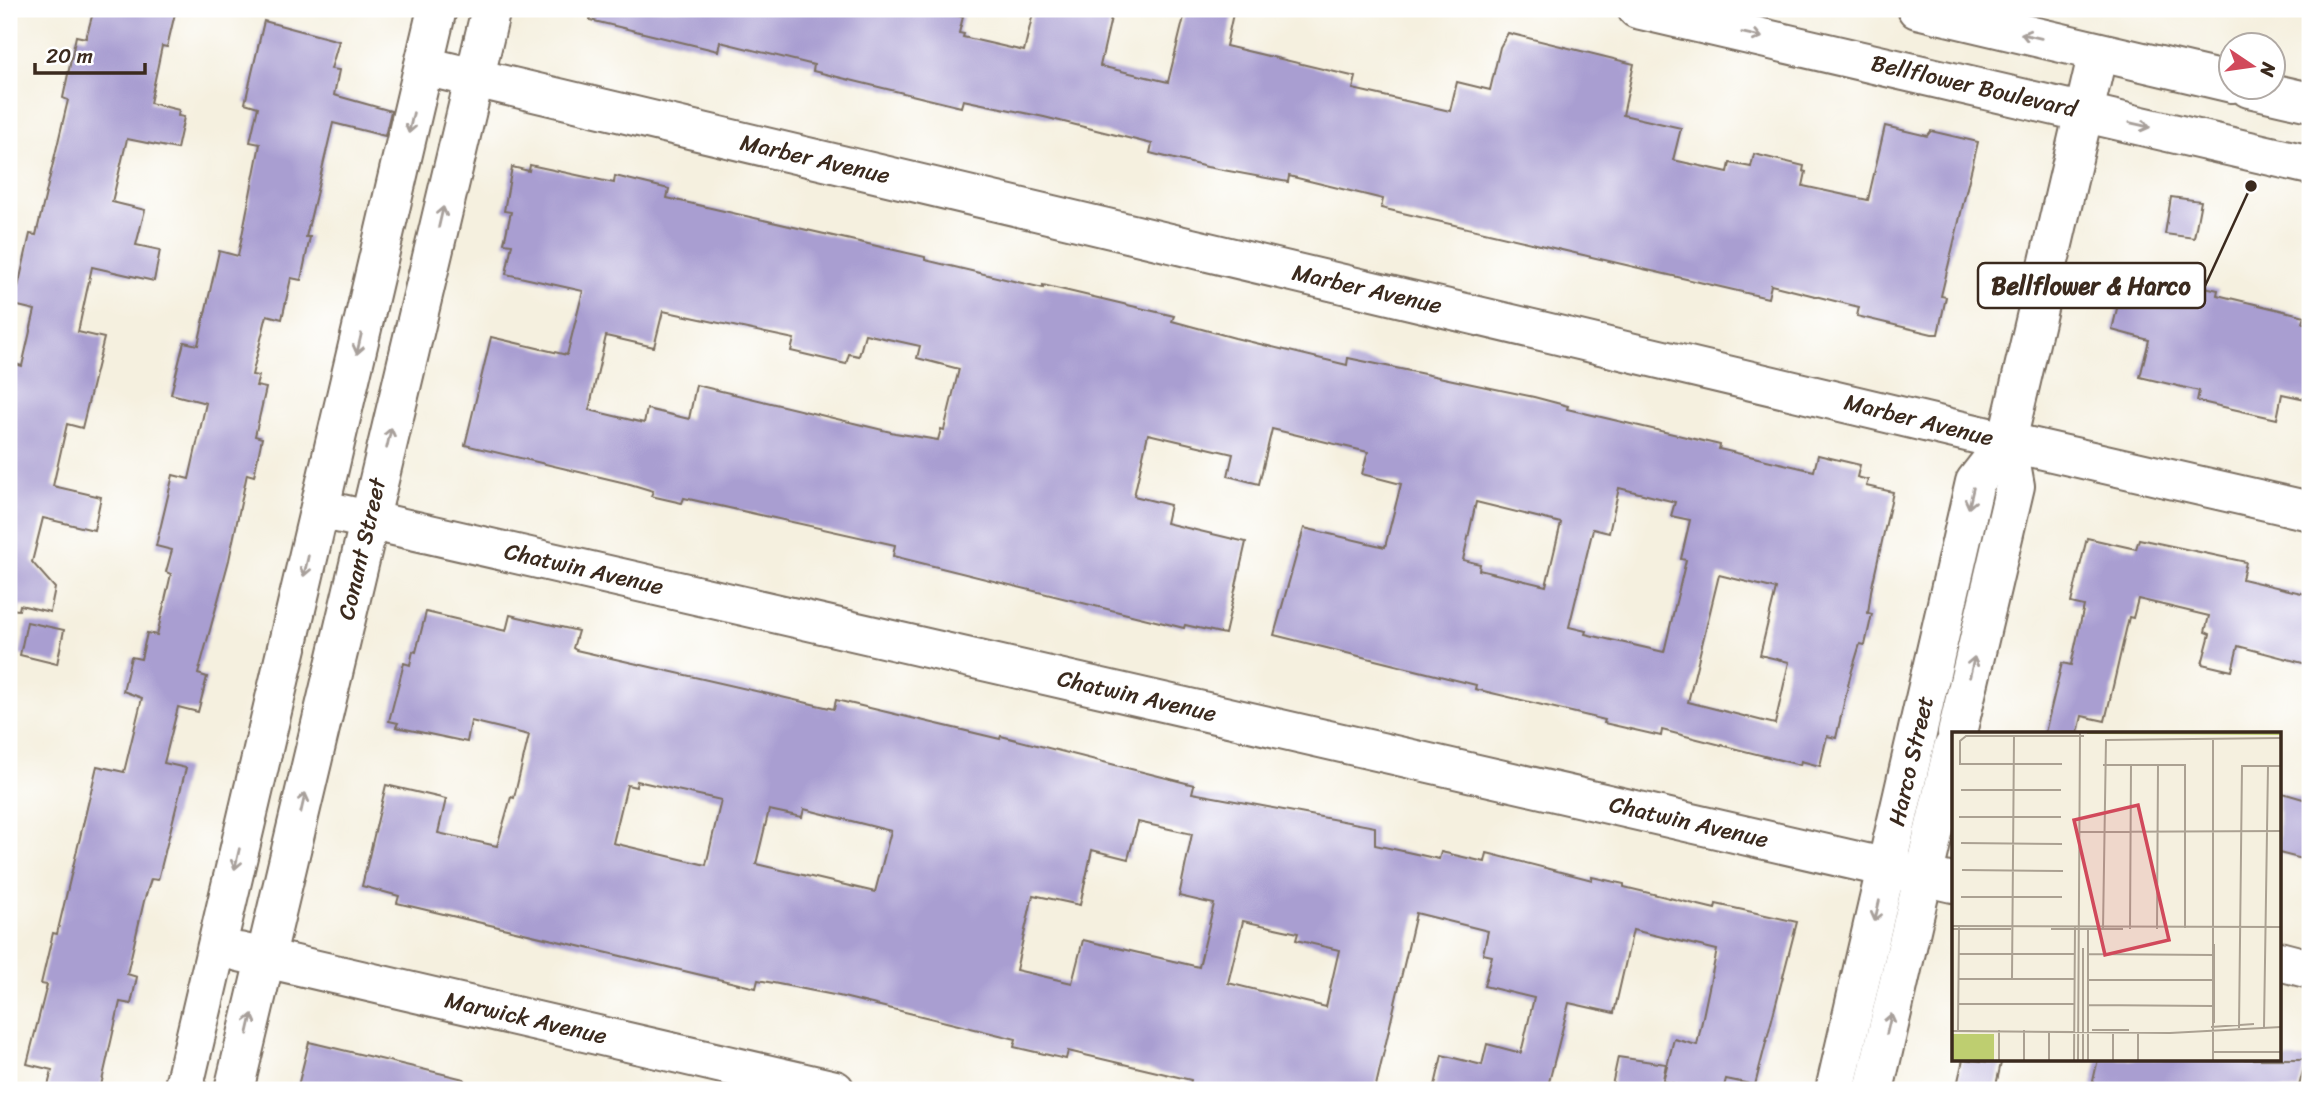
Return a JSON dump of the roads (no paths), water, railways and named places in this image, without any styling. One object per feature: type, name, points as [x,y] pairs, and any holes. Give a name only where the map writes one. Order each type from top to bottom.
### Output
[{"type":"street","points":[[183,1090],[438,9]]},
{"type":"street","name":"Conant Street","points":[[234,1090],[491,9]]},
{"type":"street","name":"Bellflower Boulevard","points":[[1637,9],[2310,165]]},
{"type":"street","points":[[1917,9],[2218,80]]},
{"type":"street","name":"Harco Street","points":[[1957,732],[2015,486],[2007,441],[2098,52]]},
{"type":"street","name":"Marber Avenue","points":[[424,66],[2007,441],[2310,510]]},
{"type":"street","points":[[2288,97],[2310,102]]},
{"type":"street","name":"Harco Street","points":[[1835,1090],[1921,875],[1975,482],[2007,441]]},
{"type":"street","name":"Chatwin Avenue","points":[[320,509],[1921,875]]},
{"type":"street","name":"Harco Street","points":[[1874,1090],[1921,875],[1952,752]]},
{"type":"street","name":"Marwick Avenue","points":[[217,946],[835,1090]]},
{"type":"street","points":[[2280,961],[2310,969]]},
{"type":"place","name":"Bellflower & Harco","points":[[2251,186]]}]
